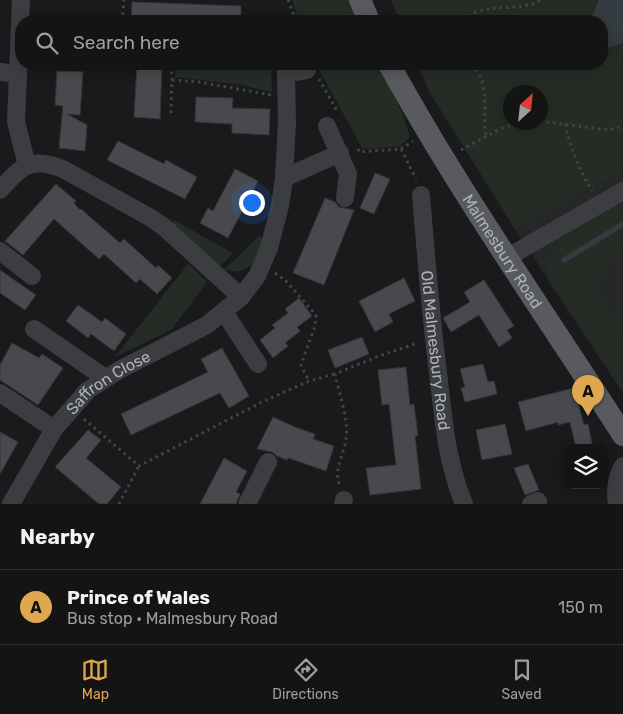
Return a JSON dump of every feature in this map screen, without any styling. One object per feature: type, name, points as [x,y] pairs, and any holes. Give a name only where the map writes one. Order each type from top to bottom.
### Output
[{"type":"main road","points":[[360,0],[366,15]]},
{"type":"main road","name":"Malmesbury Road","points":[[392,70],[485,223],[623,435]]},
{"type":"street","points":[[20,15],[21,0]]},
{"type":"street","points":[[18,70],[16,122],[27,165]]},
{"type":"street","name":"Saffron Close","points":[[11,504],[54,429],[70,408],[88,390],[105,378],[207,325],[241,297],[257,276],[274,233],[284,178],[287,123],[285,70]]},
{"type":"street","points":[[0,72],[18,74]]},
{"type":"street","points":[[334,122],[347,148],[348,174],[345,198]]},
{"type":"street","points":[[284,178],[347,148]]},
{"type":"street","points":[[0,190],[20,169],[27,165],[39,162],[63,169],[151,218],[180,240],[241,297]]},
{"type":"street","points":[[508,257],[623,191]]},
{"type":"street","name":"Old Malmesbury Road","points":[[421,195],[434,341],[449,460],[464,504]]},
{"type":"street","points":[[0,251],[32,276]]},
{"type":"street","points":[[224,312],[258,364]]},
{"type":"street","points":[[34,328],[105,378]]},
{"type":"street","points":[[0,393],[54,429]]},
{"type":"street","points":[[247,504],[268,462]]},
{"type":"street","points":[[617,504],[616,487],[618,476],[623,466]]},
{"type":"path","points":[[123,15],[124,0]]},
{"type":"path","points":[[288,0],[294,15]]},
{"type":"path","points":[[469,15],[476,10],[490,7],[527,6],[541,0]]},
{"type":"path","points":[[171,70],[171,113]]},
{"type":"path","points":[[307,70],[317,75],[334,122]]},
{"type":"path","points":[[476,70],[483,86],[483,121],[486,135]]},
{"type":"path","points":[[172,80],[199,82],[271,95],[286,95]]},
{"type":"path","points":[[548,122],[608,130],[623,126]]},
{"type":"path","points":[[565,124],[570,147],[578,167],[601,204]]},
{"type":"path","points":[[456,153],[486,135],[503,128]]},
{"type":"path","points":[[347,148],[360,152],[400,149],[413,171],[421,195]]},
{"type":"path","points":[[262,265],[285,280],[316,315],[316,326],[301,365],[309,381]]},
{"type":"path","points":[[119,504],[139,466],[262,402],[309,381],[335,374],[387,353],[419,343],[434,341]]},
{"type":"path","points":[[335,374],[346,426],[346,439],[336,476],[344,502]]},
{"type":"path","points":[[70,408],[139,466]]},
{"type":"shaded area","points":[[292,0],[351,0],[358,15],[297,15]]},
{"type":"shaded area","points":[[391,0],[623,0],[623,171],[515,229],[430,93],[420,70],[608,70],[608,15],[397,15]]},
{"type":"shaded area","points":[[599,0],[623,0],[623,43],[608,46],[608,15],[593,15]]},
{"type":"shaded area","points":[[176,70],[271,70],[272,92],[236,84],[175,77]]},
{"type":"shaded area","points":[[319,70],[383,70],[402,113],[410,137],[400,146],[375,149],[362,148]]},
{"type":"shaded area","points":[[623,171],[623,393],[515,229]]},
{"type":"shaded area","points":[[623,202],[623,249],[600,264],[606,275],[593,284],[623,332],[623,393],[549,282],[548,264],[554,248],[562,239]]},
{"type":"shaded area","points":[[174,220],[233,253],[220,266],[172,224]]},
{"type":"shaded area","points":[[259,236],[262,238],[263,243],[254,262],[250,266],[240,271],[224,270]]},
{"type":"shaded area","points":[[188,264],[207,282],[171,330],[115,357]]},
{"type":"building","points":[[132,2],[241,6],[241,15],[131,15]]},
{"type":"building","points":[[137,70],[162,70],[160,119],[134,117]]},
{"type":"building","points":[[57,71],[83,72],[80,115],[67,114],[87,125],[85,151],[59,148],[63,106],[55,105]]},
{"type":"building","points":[[196,97],[233,98],[232,108],[270,109],[269,135],[232,133],[232,124],[195,122]]},
{"type":"building","points":[[118,141],[164,164],[166,160],[197,177],[185,199],[107,160]]},
{"type":"building","points":[[235,169],[258,181],[228,238],[200,223],[208,208],[213,211]]},
{"type":"building","points":[[375,173],[390,179],[374,214],[360,208]]},
{"type":"building","points":[[56,184],[76,201],[74,203],[80,210],[120,243],[124,239],[156,268],[158,265],[172,278],[157,294],[140,279],[136,283],[104,254],[99,259],[54,219],[23,255],[5,241]]},
{"type":"building","points":[[325,198],[335,202],[339,207],[354,210],[324,285],[293,273]]},
{"type":"building","points":[[0,270],[36,295],[25,310],[0,293]]},
{"type":"building","points":[[404,278],[415,301],[389,314],[393,322],[375,332],[359,301]]},
{"type":"building","points":[[484,280],[514,326],[507,330],[512,338],[499,347],[479,315],[451,332],[443,318],[470,302],[464,292]]},
{"type":"building","points":[[299,298],[312,316],[297,327],[300,331],[285,343],[288,346],[273,358],[260,340],[275,328],[272,325],[288,313],[285,309]]},
{"type":"building","points":[[78,305],[102,322],[105,318],[126,334],[114,351],[91,334],[88,338],[66,321]]},
{"type":"building","points":[[362,337],[369,354],[335,368],[328,350]]},
{"type":"building","points":[[12,343],[39,358],[42,354],[63,368],[38,405],[0,380],[0,365]]},
{"type":"building","points":[[222,348],[249,396],[229,408],[220,393],[131,435],[121,414],[208,372],[201,359]]},
{"type":"building","points":[[483,364],[488,382],[494,381],[497,394],[465,402],[461,388],[465,387],[460,369]]},
{"type":"building","points":[[406,367],[410,405],[414,404],[418,436],[415,436],[421,489],[370,495],[366,468],[396,465],[389,404],[382,405],[378,370]]},
{"type":"building","points":[[574,388],[584,425],[588,424],[592,444],[575,444],[570,422],[558,425],[558,422],[526,431],[518,402]]},
{"type":"building","points":[[273,417],[315,434],[313,439],[334,446],[326,471],[288,458],[287,460],[272,452],[257,449]]},
{"type":"building","points":[[505,424],[512,454],[482,460],[476,430]]},
{"type":"building","points":[[88,430],[101,440],[86,458],[121,487],[107,504],[99,504],[55,467]]},
{"type":"building","points":[[0,432],[18,442],[0,474]]},
{"type":"building","points":[[224,458],[247,471],[236,492],[240,494],[236,504],[200,504]]},
{"type":"building","points":[[528,464],[539,490],[525,495],[514,468]]},
{"type":"waterway","points":[[564,260],[623,224]]},
{"type":"place","name":"Prince of Wales","points":[[588,416]]}]
